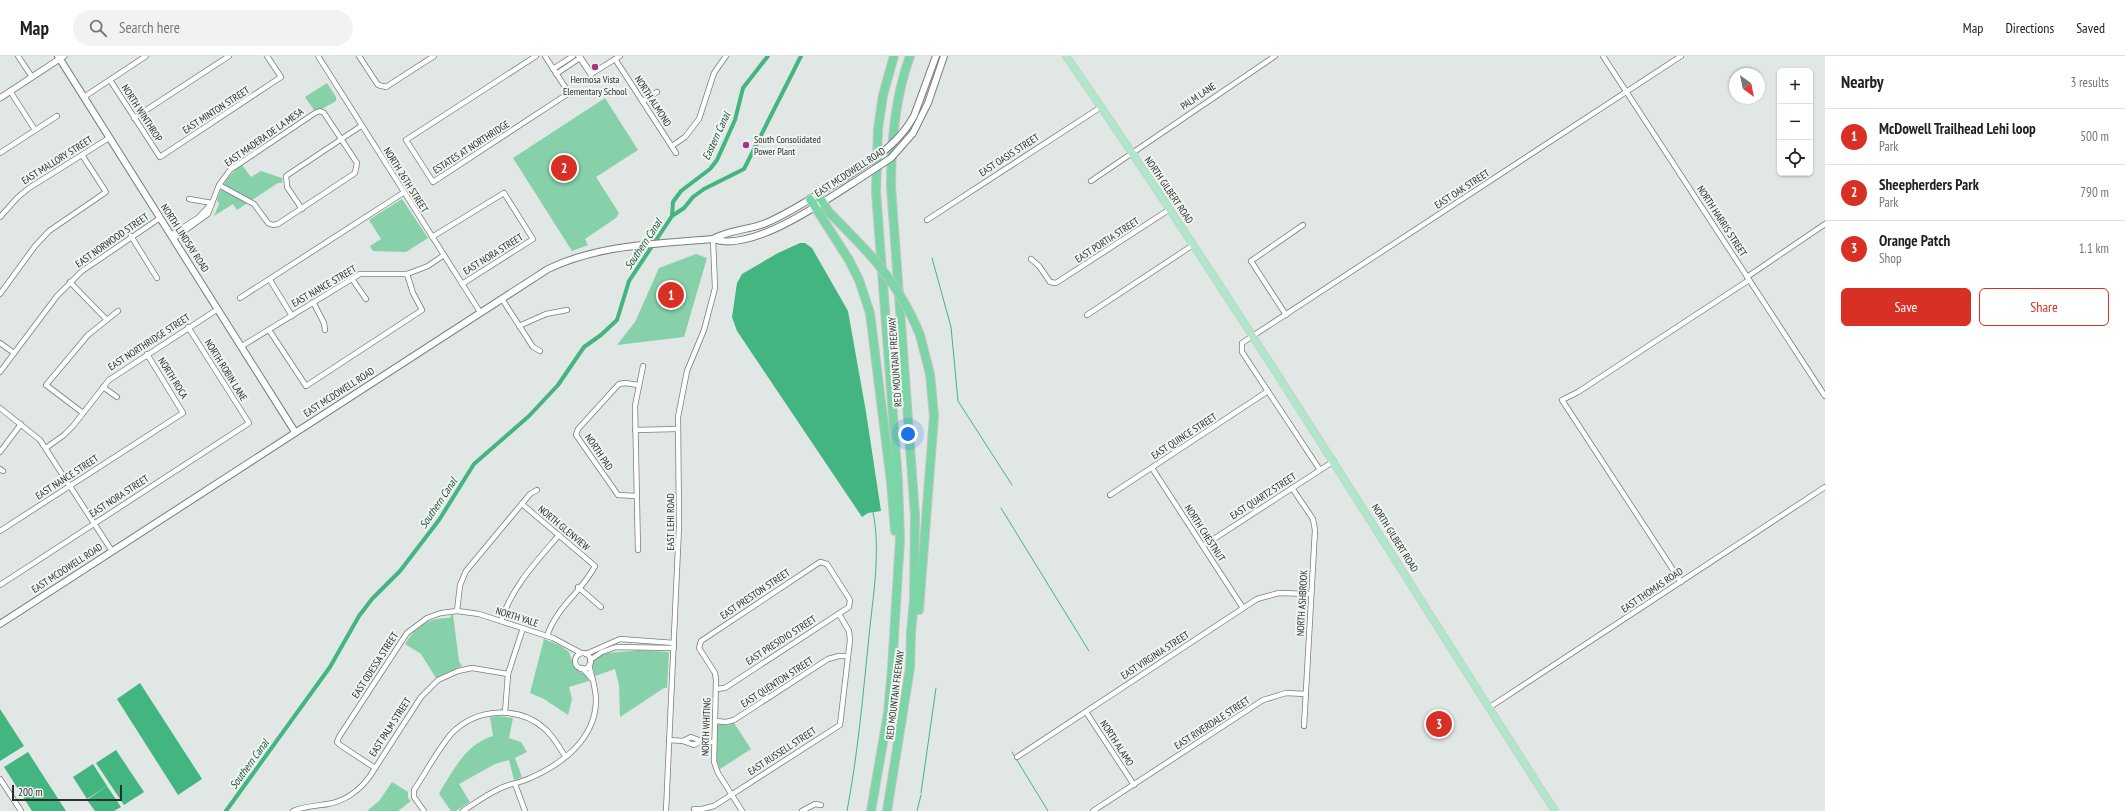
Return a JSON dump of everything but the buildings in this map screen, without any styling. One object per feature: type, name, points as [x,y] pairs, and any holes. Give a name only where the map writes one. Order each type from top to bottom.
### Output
[{"type":"highway","name":"RED MOUNTAIN FREEWAY","points":[[871,811],[888,713],[892,676],[898,600],[897,558],[900,539],[898,482],[876,174],[876,149],[883,95],[894,56]]},
{"type":"highway","name":"RED MOUNTAIN FREEWAY","points":[[887,811],[910,668],[914,600],[914,495],[891,186],[895,117],[910,56]]},
{"type":"highway","points":[[818,194],[828,210],[878,262],[892,281],[910,312],[920,335],[930,374],[934,416],[920,602],[910,668]]},
{"type":"highway","points":[[810,199],[849,260],[859,280],[870,313],[891,482],[897,558]]},
{"type":"main road","name":"EAST MCDOWELL ROAD","points":[[0,624],[548,269],[576,257],[604,250],[713,239],[721,234],[764,224],[810,199],[878,157],[893,145],[914,116],[936,56]]},
{"type":"main road","name":"EAST MCDOWELL ROAD","points":[[713,239],[722,243],[765,232],[790,222],[891,158],[913,133],[928,103],[944,56]]},
{"type":"main road","name":"NORTH GILBERT ROAD","points":[[1066,56],[1170,210],[1334,461],[1555,811]]},
{"type":"main road","name":"NORTH LINDSAY ROAD","points":[[60,57],[109,138],[218,308],[295,432]]},
{"type":"main road","name":"NORTH GILBERT ROAD","points":[[1518,752],[1551,811]]},
{"type":"street","points":[[18,56],[32,77]]},
{"type":"street","points":[[84,97],[146,56]]},
{"type":"street","points":[[134,118],[229,56]]},
{"type":"street","name":"EAST MINTON STREET","points":[[160,157],[281,77],[267,56]]},
{"type":"street","name":"NORTH 26TH STREET","points":[[318,56],[403,193],[480,312]]},
{"type":"street","points":[[359,56],[378,85],[382,87],[386,87],[434,56]]},
{"type":"street","name":"ESTATES AT NORTHRIDGE","points":[[536,56],[406,140],[433,182],[569,93],[545,56]]},
{"type":"street","points":[[553,69],[573,56]]},
{"type":"street","points":[[556,74],[580,57],[591,74],[620,56]]},
{"type":"street","points":[[672,146],[684,136],[699,119],[714,73],[726,56]]},
{"type":"street","name":"PALM LANE","points":[[1091,181],[1275,56]]},
{"type":"street","name":"NORTH HARRIS STREET","points":[[1603,56],[1825,396]]},
{"type":"street","name":"EAST OAK STREET","points":[[1252,337],[1681,56]]},
{"type":"street","points":[[0,98],[60,57]]},
{"type":"street","name":"NORTH ALMOND","points":[[615,59],[676,153]]},
{"type":"street","points":[[563,62],[566,67]]},
{"type":"street","name":"NORTH WINTHROP","points":[[110,80],[160,157]]},
{"type":"street","points":[[10,91],[35,130]]},
{"type":"street","points":[[643,101],[657,92]]},
{"type":"street","name":"EAST OASIS STREET","points":[[927,220],[1101,107]]},
{"type":"street","name":"EAST MADERA DE LA MESA","points":[[172,237],[198,218],[212,203],[224,177],[237,164],[320,111],[324,113],[341,139]]},
{"type":"street","points":[[0,153],[57,116]]},
{"type":"street","points":[[302,209],[287,187],[286,176],[362,126]]},
{"type":"street","name":"EAST MALLORY STREET","points":[[0,217],[18,197],[29,188],[109,138]]},
{"type":"street","points":[[219,185],[254,204],[268,223],[273,225],[278,224],[356,173],[357,163],[341,139]]},
{"type":"street","points":[[0,294],[35,246],[49,230],[106,192],[82,155]]},
{"type":"street","points":[[240,298],[403,193]]},
{"type":"street","name":"EAST NORA STREET","points":[[432,238],[504,193],[534,240],[462,284]]},
{"type":"street","points":[[189,199],[212,203]]},
{"type":"street","name":"EAST PORTIA STREET","points":[[1031,259],[1039,266],[1053,284],[1170,210]]},
{"type":"street","name":"EAST NORWOOD STREET","points":[[0,372],[57,296],[70,282],[95,260],[160,218]]},
{"type":"street","points":[[1681,582],[1562,400],[1578,392],[1748,278],[1825,224]]},
{"type":"street","points":[[1286,315],[1251,261],[1303,225]]},
{"type":"street","points":[[131,236],[157,278]]},
{"type":"street","name":"EAST LEHI ROAD","points":[[666,811],[679,526],[678,429],[680,402],[686,371],[704,330],[715,288],[713,239]]},
{"type":"street","points":[[1087,315],[1193,245]]},
{"type":"street","name":"EAST NANCE STREET","points":[[242,346],[360,274],[407,274],[428,266],[444,255]]},
{"type":"street","points":[[269,330],[306,386],[422,310],[413,292],[407,274]]},
{"type":"street","points":[[352,279],[366,299]]},
{"type":"street","points":[[270,280],[292,316]]},
{"type":"street","points":[[70,282],[106,319]]},
{"type":"street","points":[[502,299],[533,347],[540,351]]},
{"type":"street","points":[[313,302],[324,323],[325,330]]},
{"type":"street","name":"EAST NORTHRIDGE STREET","points":[[46,448],[64,435],[103,387],[116,374],[218,308]]},
{"type":"street","points":[[519,326],[546,314],[567,310]]},
{"type":"street","points":[[84,412],[46,385],[88,335],[106,319],[118,311]]},
{"type":"street","name":"NORTH ROBIN LANE","points":[[188,327],[249,423]]},
{"type":"street","points":[[1252,337],[1242,343],[1242,352],[1320,470]]},
{"type":"street","points":[[0,343],[14,353]]},
{"type":"street","name":"NORTH ROCA","points":[[147,354],[183,413]]},
{"type":"street","points":[[638,550],[635,406],[643,366]]},
{"type":"street","name":"NORTH PAD","points":[[636,496],[618,495],[576,435],[578,429],[619,384],[638,385]]},
{"type":"street","points":[[103,387],[117,397]]},
{"type":"street","name":"EAST QUINCE STREET","points":[[1110,495],[1268,391]]},
{"type":"street","points":[[0,408],[32,432],[46,448],[112,551]]},
{"type":"street","name":"EAST NANCE STREET","points":[[0,531],[183,413]]},
{"type":"street","name":"EAST NORA STREET","points":[[0,585],[249,423]]},
{"type":"street","points":[[0,452],[21,424]]},
{"type":"street","points":[[635,430],[678,429]]},
{"type":"street","name":"EAST QUARTZ STREET","points":[[1203,546],[1334,461]]},
{"type":"street","name":"NORTH CHESTNUT","points":[[1152,468],[1243,608]]},
{"type":"street","name":"EAST THOMAS ROAD","points":[[1490,707],[1825,487]]},
{"type":"street","name":"NORTH ASHBROOK","points":[[1292,488],[1310,514],[1314,524],[1312,594],[1304,726]]},
{"type":"street","points":[[457,611],[460,585],[466,571],[522,504],[537,490]]},
{"type":"street","name":"NORTH GLENVIEW","points":[[522,504],[595,566],[578,588]]},
{"type":"street","points":[[501,621],[506,606],[516,587],[559,535]]},
{"type":"street","name":"EAST PRESTON STREET","points":[[701,641],[820,562],[827,564],[850,600]]},
{"type":"street","points":[[547,636],[554,617],[578,588],[601,607]]},
{"type":"street","name":"EAST VIRGINIA STREET","points":[[1016,757],[1257,599],[1279,593],[1312,594]]},
{"type":"street","name":"EAST PRESIDIO STREET","points":[[716,689],[725,688],[839,614],[848,607],[850,600]]},
{"type":"street","name":"NORTH YALE","points":[[457,611],[473,612],[523,628],[547,636],[584,653]]},
{"type":"street","name":"EAST ODESSA STREET","points":[[375,768],[337,742],[407,633],[427,618],[441,613],[457,611]]},
{"type":"street","points":[[839,614],[849,631],[850,640],[848,656]]},
{"type":"street","points":[[505,713],[508,674],[523,628]]},
{"type":"street","points":[[575,658],[620,639],[674,645]]},
{"type":"street","points":[[628,639],[629,648]]},
{"type":"street","name":"NORTH WHITING","points":[[701,641],[700,648],[715,673],[716,689],[713,756],[715,767],[742,811]]},
{"type":"street","points":[[582,668],[590,663],[597,654],[609,649],[638,646],[674,645]]},
{"type":"street","points":[[570,647],[575,658],[576,665],[582,668],[592,679]]},
{"type":"street","points":[[463,811],[500,788],[538,774],[565,756],[581,741],[592,722],[596,700],[590,663],[584,653]]},
{"type":"street","name":"EAST QUENTON STREET","points":[[714,721],[726,722],[734,720],[828,659],[839,656],[848,656]]},
{"type":"street","name":"EAST RUSSELL STREET","points":[[694,809],[710,808],[837,727],[842,722],[848,656]]},
{"type":"street","name":"EAST PALM STREET","points":[[294,811],[344,798],[365,782],[421,697],[438,680],[458,670],[472,668],[508,674]]},
{"type":"street","name":"EAST RIVERDALE STREET","points":[[1093,811],[1264,700],[1286,693],[1306,694]]},
{"type":"street","name":"NORTH ALAMO","points":[[1086,712],[1134,785]]},
{"type":"street","points":[[424,811],[413,794],[447,740],[459,727],[480,716],[505,713],[517,714],[536,722],[550,735],[565,756]]},
{"type":"street","points":[[669,740],[683,741],[691,737],[701,741],[714,742]]},
{"type":"street","points":[[0,779],[21,811]]},
{"type":"street","points":[[514,784],[525,811]]},
{"type":"street","points":[[802,811],[815,804],[821,805]]},
{"type":"shaded area","points":[[327,83],[336,97],[336,101],[322,109],[314,110],[305,97]]},
{"type":"shaded area","points":[[605,98],[638,150],[596,177],[619,213],[616,218],[585,239],[588,245],[572,251],[513,158]]},
{"type":"shaded area","points":[[242,165],[251,177],[261,171],[282,178],[282,183],[278,183],[237,210],[233,204],[214,216],[219,204],[217,200],[221,189],[233,172]]},
{"type":"shaded area","points":[[402,199],[428,238],[406,252],[373,251],[370,246],[381,239],[369,220]]},
{"type":"shaded area","points":[[800,243],[805,243],[812,248],[848,311],[866,412],[881,511],[868,513],[862,517],[737,331],[732,317],[737,283],[742,274],[778,253]]},
{"type":"shaded area","points":[[696,254],[707,258],[684,337],[617,345],[635,322],[659,268]]},
{"type":"shaded area","points":[[453,614],[459,661],[462,666],[436,678],[421,654],[405,644],[414,632],[424,624],[435,619],[449,618]]},
{"type":"shaded area","points":[[544,639],[559,645],[569,652],[574,667],[586,676],[589,681],[569,687],[572,699],[568,715],[544,699],[530,693]]},
{"type":"shaded area","points":[[637,650],[669,652],[667,688],[664,688],[620,717],[619,685],[615,669],[595,676],[592,663],[596,658],[607,653]]},
{"type":"shaded area","points":[[140,683],[202,779],[178,795],[117,699]]},
{"type":"shaded area","points":[[0,709],[24,746],[0,761]]},
{"type":"shaded area","points":[[498,716],[513,718],[509,738],[521,742],[527,752],[515,758],[522,777],[514,780],[509,760],[495,764],[459,784],[470,802],[456,811],[451,811],[439,794],[456,765],[468,751],[475,745],[493,736],[490,717]]},
{"type":"shaded area","points":[[734,723],[751,749],[720,769],[716,758],[717,724],[728,725]]},
{"type":"shaded area","points":[[116,750],[144,792],[124,805],[96,763]]},
{"type":"shaded area","points":[[28,752],[66,811],[32,811],[4,767]]},
{"type":"shaded area","points":[[93,764],[107,786],[87,799],[73,777]]},
{"type":"shaded area","points":[[392,782],[408,792],[408,798],[411,801],[398,811],[367,811],[379,801]]},
{"type":"shaded area","points":[[107,786],[121,807],[114,811],[95,811],[87,800]]},
{"type":"waterway","name":"Eastern Canal","points":[[672,216],[673,202],[681,191],[710,169],[717,160],[735,120],[743,88],[768,56]]},
{"type":"waterway","name":"Southern Canal","points":[[226,811],[330,667],[359,616],[372,599],[400,571],[439,520],[474,464],[529,416],[558,385],[584,347],[601,335],[617,320],[629,281],[672,216],[684,208],[693,197],[704,189],[744,169],[801,56]]},
{"type":"waterway","points":[[932,258],[951,327],[958,401],[1012,485]]},
{"type":"waterway","points":[[1001,508],[1089,651]]},
{"type":"waterway","points":[[847,811],[857,746],[874,590],[876,543],[873,512]]},
{"type":"waterway","points":[[921,793],[936,688]]},
{"type":"waterway","points":[[1012,752],[1048,811]]},
{"type":"waterway","points":[[917,811],[921,795]]},
{"type":"place","name":"Hermosa Vista Elementary School","points":[[595,67]]},
{"type":"place","name":"South Consolidated Power Plant","points":[[746,145]]},
{"type":"place","name":"Sheepherders Park","points":[[564,168]]},
{"type":"place","name":"McDowell Trailhead Lehi loop","points":[[671,295]]},
{"type":"place","name":"Orange Patch","points":[[1439,724]]}]
